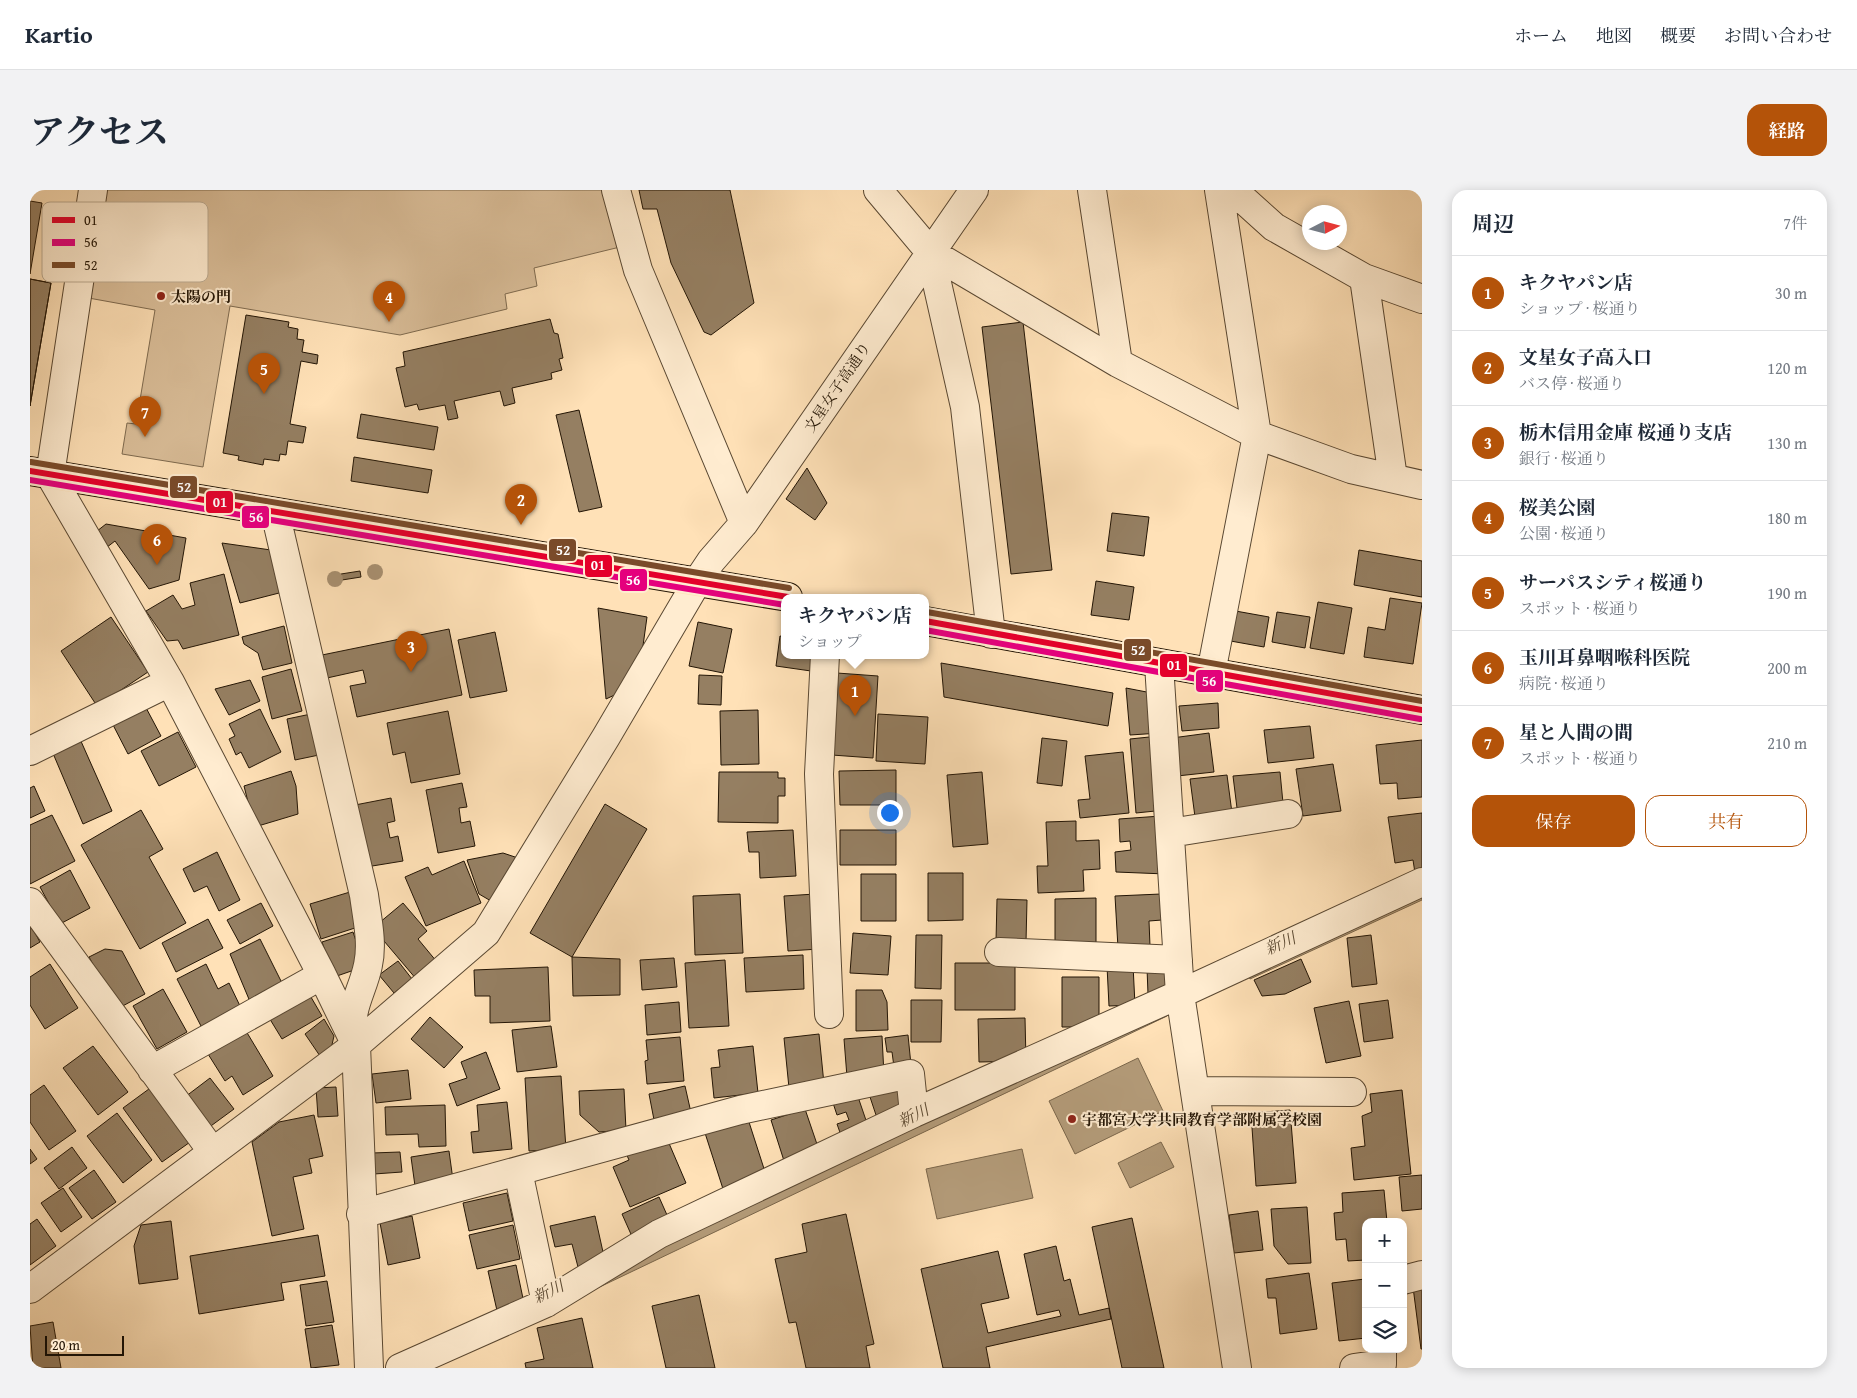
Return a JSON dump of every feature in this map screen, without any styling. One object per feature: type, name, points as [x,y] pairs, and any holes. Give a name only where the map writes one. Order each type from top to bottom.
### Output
[{"type":"highway","points":[[40,473],[781,596]]},
{"type":"highway","points":[[929,623],[1422,710]]},
{"type":"street","points":[[616,190],[638,270],[744,523]]},
{"type":"street","points":[[878,190],[930,252],[1118,363],[1257,435],[1351,469],[1422,484]]},
{"type":"street","name":"文星女子高通り","points":[[30,1289],[356,1045],[486,933],[616,720],[697,582],[744,523],[974,190]]},
{"type":"street","points":[[1092,190],[1118,363]]},
{"type":"street","points":[[1211,673],[1257,435],[1219,190]]},
{"type":"street","points":[[1233,190],[1274,227],[1364,278],[1422,299]]},
{"type":"street","points":[[930,252],[965,407],[991,634]]},
{"type":"street","points":[[1364,278],[1393,478]]},
{"type":"street","points":[[75,282],[40,473],[170,682],[322,975],[356,1045]]},
{"type":"street","points":[[276,512],[364,895],[370,933],[369,965],[353,1008],[351,1025],[356,1045],[361,1214],[369,1368]]},
{"type":"street","points":[[825,659],[819,774],[829,1014]]},
{"type":"street","points":[[1159,664],[1180,994],[1237,1368]]},
{"type":"street","points":[[30,751],[170,682]]},
{"type":"street","points":[[1170,832],[1288,814]]},
{"type":"street","points":[[400,1368],[546,1303],[659,1234],[914,1113],[1180,994],[1422,882]]},
{"type":"street","points":[[30,902],[212,1151]]},
{"type":"street","points":[[999,952],[1178,960]]},
{"type":"street","points":[[152,1070],[322,975]]},
{"type":"street","points":[[361,1214],[740,1110],[910,1074],[914,1113]]},
{"type":"street","points":[[1195,1091],[1352,1092]]},
{"type":"street","points":[[518,1171],[546,1303]]},
{"type":"street","points":[[1407,1279],[1422,1275]]},
{"type":"street","points":[[1354,1368],[1382,1364],[1382,1353]]},
{"type":"shaded area","points":[[100,190],[606,190],[620,247],[534,268],[537,286],[505,294],[507,309],[400,335],[230,306],[203,467],[122,454],[127,423],[136,424],[155,310],[83,297],[85,282],[208,282],[208,202],[98,202]]},
{"type":"shaded area","points":[[1422,892],[1422,900],[1250,979],[1247,973]]},
{"type":"shaded area","points":[[1163,1009],[1167,1016],[430,1368],[410,1368]]},
{"type":"shaded area","points":[[1138,1058],[1163,1111],[1075,1154],[1049,1101]]},
{"type":"shaded area","points":[[1161,1142],[1174,1167],[1130,1188],[1118,1163]]},
{"type":"shaded area","points":[[1022,1149],[1033,1198],[937,1219],[926,1169]]},
{"type":"building","points":[[639,190],[730,190],[754,303],[711,335],[704,332],[671,263],[657,209],[643,209]]},
{"type":"building","points":[[30,201],[42,203],[30,274]]},
{"type":"building","points":[[30,279],[51,283],[30,406]]},
{"type":"building","points":[[30,279],[51,283],[30,406]]},
{"type":"building","points":[[246,315],[289,322],[288,327],[298,329],[297,339],[304,340],[302,352],[318,355],[317,364],[301,361],[290,424],[306,427],[303,443],[288,441],[286,455],[280,454],[279,461],[264,459],[263,465],[238,460],[239,456],[223,453]]},
{"type":"building","points":[[550,319],[554,333],[558,334],[563,358],[559,359],[562,370],[551,373],[552,379],[512,388],[515,403],[504,406],[500,391],[454,401],[458,418],[448,420],[445,405],[419,410],[417,404],[405,407],[396,368],[405,366],[403,352]]},
{"type":"building","points":[[1023,322],[1052,570],[1011,574],[982,327]]},
{"type":"building","points":[[579,410],[602,507],[579,512],[556,415]]},
{"type":"building","points":[[361,414],[438,427],[434,450],[357,438]]},
{"type":"building","points":[[354,457],[432,470],[428,493],[351,481]]},
{"type":"building","points":[[807,468],[827,503],[815,520],[786,499]]},
{"type":"building","points":[[1112,513],[1149,517],[1144,556],[1107,551]]},
{"type":"building","points":[[106,524],[186,538],[179,580],[149,589],[115,541],[102,551],[92,535]]},
{"type":"building","points":[[222,543],[271,550],[283,592],[240,603]]},
{"type":"building","points":[[1359,550],[1422,561],[1422,597],[1354,585]]},
{"type":"building","points":[[360,571],[361,577],[342,580],[341,574]]},
{"type":"building","points":[[224,574],[239,635],[183,649],[178,640],[167,641],[146,611],[173,595],[182,609],[195,605],[190,583]]},
{"type":"building","points":[[1096,581],[1134,587],[1129,620],[1091,615]]},
{"type":"building","points":[[1390,598],[1422,603],[1413,664],[1364,657],[1368,627],[1385,630]]},
{"type":"building","points":[[1318,602],[1352,608],[1344,654],[1310,648]]},
{"type":"building","points":[[598,608],[647,617],[642,653],[621,692],[606,699]]},
{"type":"building","points":[[1230,610],[1269,617],[1264,647],[1225,640]]},
{"type":"building","points":[[1277,612],[1310,617],[1305,648],[1272,642]]},
{"type":"building","points":[[111,617],[148,672],[97,706],[61,651]]},
{"type":"building","points":[[698,622],[732,629],[723,673],[689,666]]},
{"type":"building","points":[[284,626],[292,663],[263,670],[258,653],[244,644],[242,637]]},
{"type":"building","points":[[449,629],[462,695],[357,717],[350,686],[366,683],[363,670],[327,678],[322,655]]},
{"type":"building","points":[[495,632],[507,691],[470,698],[458,640]]},
{"type":"building","points":[[780,636],[781,659],[812,659],[811,671],[776,666]]},
{"type":"building","points":[[941,663],[1113,693],[1108,726],[944,697]]},
{"type":"building","points":[[291,669],[302,711],[272,719],[262,677]]},
{"type":"building","points":[[837,673],[878,676],[873,758],[832,755]]},
{"type":"building","points":[[699,675],[722,676],[721,705],[698,704]]},
{"type":"building","points":[[250,680],[260,701],[229,715],[215,689]]},
{"type":"building","points":[[1126,688],[1157,694],[1160,733],[1130,735]]},
{"type":"building","points":[[1218,703],[1219,728],[1182,731],[1179,706]]},
{"type":"building","points":[[144,704],[161,736],[128,754],[111,721]]},
{"type":"building","points":[[260,709],[281,752],[249,768],[241,752],[236,755],[229,739],[235,736],[229,724]]},
{"type":"building","points":[[758,710],[759,764],[721,765],[720,711]]},
{"type":"building","points":[[448,711],[460,774],[411,783],[405,752],[393,755],[387,723]]},
{"type":"building","points":[[311,714],[319,755],[295,760],[287,719]]},
{"type":"building","points":[[878,714],[928,717],[925,764],[876,761]]},
{"type":"building","points":[[1310,726],[1314,758],[1268,763],[1264,730]]},
{"type":"building","points":[[178,732],[196,767],[159,786],[141,751]]},
{"type":"building","points":[[1209,733],[1214,772],[1177,776],[1172,738]]},
{"type":"building","points":[[1159,736],[1165,810],[1136,813],[1130,739]]},
{"type":"building","points":[[1042,738],[1067,741],[1062,786],[1037,783]]},
{"type":"building","points":[[80,739],[112,811],[83,824],[52,751]]},
{"type":"building","points":[[1422,740],[1422,797],[1398,799],[1397,783],[1380,784],[1376,745]]},
{"type":"building","points":[[1123,752],[1129,813],[1080,818],[1078,800],[1090,799],[1085,756]]},
{"type":"building","points":[[1333,764],[1341,811],[1303,816],[1296,769]]},
{"type":"building","points":[[896,770],[896,805],[840,805],[839,771]]},
{"type":"building","points":[[291,771],[296,786],[298,814],[258,826],[249,806],[244,786]]},
{"type":"building","points":[[719,772],[778,772],[778,778],[785,778],[785,796],[778,796],[778,823],[718,822]]},
{"type":"building","points":[[982,772],[988,844],[953,847],[947,775]]},
{"type":"building","points":[[1280,772],[1283,803],[1237,808],[1233,776]]},
{"type":"building","points":[[1227,775],[1232,813],[1195,817],[1190,779]]},
{"type":"building","points":[[462,783],[467,807],[459,808],[461,823],[470,821],[475,846],[438,853],[426,790]]},
{"type":"building","points":[[34,786],[45,811],[30,818],[30,788]]},
{"type":"building","points":[[391,798],[395,821],[387,823],[390,838],[398,836],[403,861],[366,867],[355,805]]},
{"type":"building","points":[[605,804],[647,829],[572,957],[530,933]]},
{"type":"building","points":[[141,810],[163,849],[149,857],[186,923],[140,949],[81,845]]},
{"type":"building","points":[[1422,813],[1422,872],[1415,873],[1413,860],[1395,863],[1388,817]]},
{"type":"building","points":[[52,815],[75,861],[30,884],[30,825]]},
{"type":"building","points":[[1161,816],[1166,874],[1116,872],[1115,852],[1131,850],[1130,841],[1120,842],[1119,819]]},
{"type":"building","points":[[1076,821],[1076,841],[1099,840],[1100,869],[1083,870],[1084,891],[1038,893],[1037,866],[1048,866],[1046,822]]},
{"type":"building","points":[[793,830],[796,876],[760,878],[759,852],[749,852],[747,832]]},
{"type":"building","points":[[840,830],[896,830],[896,865],[840,865]]},
{"type":"building","points":[[217,852],[240,900],[219,911],[207,886],[194,892],[183,869]]},
{"type":"building","points":[[503,853],[518,858],[491,901],[479,894],[467,860]]},
{"type":"building","points":[[464,861],[481,903],[426,926],[405,877],[428,867],[432,875]]},
{"type":"building","points":[[70,870],[90,908],[60,924],[40,887]]},
{"type":"building","points":[[928,873],[963,873],[963,920],[928,921]]},
{"type":"building","points":[[861,874],[896,874],[896,921],[861,921]]},
{"type":"building","points":[[350,892],[358,927],[321,939],[310,904]]},
{"type":"building","points":[[740,894],[743,953],[695,955],[693,896]]},
{"type":"building","points":[[815,894],[819,949],[788,951],[784,896]]},
{"type":"building","points":[[1161,894],[1162,920],[1149,921],[1150,946],[1118,948],[1115,896]]},
{"type":"building","points":[[1096,898],[1096,944],[1055,945],[1055,899]]},
{"type":"building","points":[[997,899],[1027,900],[1026,942],[996,941]]},
{"type":"building","points":[[261,903],[273,926],[240,944],[227,920]]},
{"type":"building","points":[[403,903],[427,931],[418,939],[437,962],[417,980],[373,928]]},
{"type":"building","points":[[208,919],[223,948],[176,972],[162,943]]},
{"type":"building","points":[[30,924],[40,942],[30,948]]},
{"type":"building","points":[[353,932],[361,956],[360,968],[334,977],[322,942]]},
{"type":"building","points":[[853,933],[891,936],[888,975],[850,973]]},
{"type":"building","points":[[916,935],[942,935],[941,989],[915,988]]},
{"type":"building","points":[[1371,935],[1377,984],[1352,987],[1347,938]]},
{"type":"building","points":[[260,939],[284,987],[251,1004],[230,954]]},
{"type":"building","points":[[105,949],[122,951],[145,994],[117,1009],[89,957]]},
{"type":"building","points":[[803,955],[804,989],[746,992],[744,958]]},
{"type":"building","points":[[572,957],[620,959],[620,995],[573,996]]},
{"type":"building","points":[[674,958],[677,987],[642,990],[640,960]]},
{"type":"building","points":[[1301,959],[1311,982],[1285,994],[1262,996],[1254,980]]},
{"type":"building","points":[[725,960],[729,1026],[689,1028],[685,963]]},
{"type":"building","points":[[398,961],[412,979],[394,993],[379,975]]},
{"type":"building","points":[[955,963],[1015,963],[1015,1010],[955,1010]]},
{"type":"building","points":[[50,964],[78,1008],[45,1029],[30,1005],[30,977]]},
{"type":"building","points":[[206,964],[218,989],[229,983],[241,1008],[202,1028],[177,979]]},
{"type":"building","points":[[1133,965],[1135,1005],[1109,1006],[1107,966]]},
{"type":"building","points":[[548,967],[550,1021],[490,1023],[490,996],[475,996],[474,970]]},
{"type":"building","points":[[1170,967],[1170,994],[1148,994],[1147,968]]},
{"type":"building","points":[[1062,977],[1099,977],[1099,1018],[1090,1027],[1062,1027]]},
{"type":"building","points":[[163,989],[187,1032],[157,1049],[133,1006]]},
{"type":"building","points":[[856,990],[882,990],[887,1002],[888,1030],[856,1031]]},
{"type":"building","points":[[308,992],[322,1016],[282,1039],[268,1016]]},
{"type":"building","points":[[911,1000],[942,1000],[941,1042],[911,1042]]},
{"type":"building","points":[[1388,1000],[1393,1038],[1364,1042],[1359,1004]]},
{"type":"building","points":[[1349,1001],[1361,1056],[1326,1063],[1314,1008]]},
{"type":"building","points":[[679,1002],[681,1032],[647,1035],[645,1005]]},
{"type":"building","points":[[430,1017],[463,1047],[444,1068],[411,1039]]},
{"type":"building","points":[[1025,1018],[1026,1061],[979,1062],[978,1019]]},
{"type":"building","points":[[324,1019],[334,1036],[331,1049],[320,1056],[305,1034]]},
{"type":"building","points":[[551,1026],[557,1067],[517,1072],[512,1030]]},
{"type":"building","points":[[246,1031],[273,1076],[243,1095],[232,1076],[225,1081],[208,1054]]},
{"type":"building","points":[[819,1034],[824,1084],[789,1088],[784,1038]]},
{"type":"building","points":[[908,1035],[911,1065],[894,1067],[892,1052],[887,1052],[885,1038]]},
{"type":"building","points":[[882,1036],[884,1075],[847,1077],[844,1039]]},
{"type":"building","points":[[680,1037],[684,1081],[647,1084],[645,1061],[648,1060],[646,1040]]},
{"type":"building","points":[[93,1046],[128,1092],[98,1115],[63,1068]]},
{"type":"building","points":[[753,1046],[758,1093],[714,1098],[711,1068],[720,1067],[718,1050]]},
{"type":"building","points":[[486,1052],[500,1089],[457,1106],[449,1084],[467,1078],[461,1062]]},
{"type":"building","points":[[408,1070],[411,1099],[376,1103],[372,1074]]},
{"type":"building","points":[[561,1076],[566,1149],[529,1151],[525,1078]]},
{"type":"building","points":[[210,1078],[234,1109],[204,1131],[181,1100]]},
{"type":"building","points":[[44,1085],[76,1131],[49,1150],[30,1122],[30,1095]]},
{"type":"building","points":[[905,1085],[913,1109],[878,1121],[870,1097]]},
{"type":"building","points":[[153,1086],[193,1140],[162,1162],[123,1108]]},
{"type":"building","points":[[685,1086],[692,1117],[655,1125],[649,1094]]},
{"type":"building","points":[[336,1087],[338,1116],[318,1117],[316,1088]]},
{"type":"building","points":[[624,1089],[626,1130],[599,1132],[580,1115],[579,1091]]},
{"type":"building","points":[[1402,1090],[1411,1174],[1354,1180],[1351,1148],[1365,1146],[1362,1116],[1372,1112],[1370,1094]]},
{"type":"building","points":[[856,1091],[870,1132],[843,1141],[837,1124],[849,1120],[846,1112],[837,1115],[832,1100]]},
{"type":"building","points":[[507,1102],[512,1149],[473,1153],[471,1132],[479,1131],[477,1105]]},
{"type":"building","points":[[445,1105],[446,1146],[419,1147],[418,1134],[386,1135],[385,1107]]},
{"type":"building","points":[[805,1109],[820,1153],[785,1164],[771,1120]]},
{"type":"building","points":[[1290,1110],[1296,1183],[1256,1186],[1251,1113]]},
{"type":"building","points":[[117,1113],[152,1160],[123,1183],[87,1136]]},
{"type":"building","points":[[314,1115],[323,1156],[309,1159],[312,1173],[293,1177],[304,1229],[272,1236],[252,1142],[279,1122]]},
{"type":"building","points":[[748,1119],[767,1178],[724,1192],[705,1133]]},
{"type":"building","points":[[665,1134],[686,1183],[630,1207],[613,1167],[629,1160],[625,1151]]},
{"type":"building","points":[[72,1147],[87,1168],[59,1189],[44,1168]]},
{"type":"building","points":[[30,1149],[37,1159],[30,1164]]},
{"type":"building","points":[[449,1151],[453,1180],[415,1186],[411,1157]]},
{"type":"building","points":[[400,1152],[402,1172],[374,1174],[372,1153]]},
{"type":"building","points":[[94,1170],[116,1202],[92,1219],[69,1188]]},
{"type":"building","points":[[1422,1175],[1422,1209],[1402,1211],[1399,1177]]},
{"type":"building","points":[[63,1188],[82,1217],[61,1232],[41,1203]]},
{"type":"building","points":[[1384,1190],[1387,1218],[1362,1218],[1362,1260],[1348,1261],[1346,1239],[1336,1240],[1334,1213],[1343,1212],[1342,1193]]},
{"type":"building","points":[[507,1193],[513,1221],[469,1231],[463,1203]]},
{"type":"building","points":[[659,1197],[671,1224],[634,1241],[622,1214]]},
{"type":"building","points":[[1307,1207],[1311,1263],[1288,1264],[1274,1246],[1271,1209]]},
{"type":"building","points":[[1258,1211],[1263,1250],[1234,1253],[1229,1215]]},
{"type":"building","points":[[846,1214],[874,1344],[866,1346],[870,1368],[806,1368],[796,1322],[789,1323],[775,1259],[807,1252],[802,1224]]},
{"type":"building","points":[[412,1216],[420,1258],[388,1265],[380,1223]]},
{"type":"building","points":[[595,1216],[605,1261],[578,1267],[572,1244],[555,1247],[550,1226]]},
{"type":"building","points":[[1132,1218],[1164,1368],[1122,1368],[1092,1227]]},
{"type":"building","points":[[37,1219],[56,1246],[30,1265],[30,1224]]},
{"type":"building","points":[[171,1221],[178,1279],[139,1284],[134,1246],[141,1225]]},
{"type":"building","points":[[513,1225],[520,1259],[477,1269],[469,1235]]},
{"type":"building","points":[[318,1235],[325,1276],[281,1283],[284,1300],[199,1314],[190,1256]]},
{"type":"building","points":[[1056,1246],[1064,1281],[1070,1279],[1079,1315],[1109,1308],[1111,1319],[986,1347],[990,1368],[943,1368],[921,1269],[998,1251],[1009,1298],[981,1304],[988,1333],[1061,1316],[1059,1310],[1037,1315],[1024,1254]]},
{"type":"building","points":[[516,1265],[525,1308],[498,1315],[488,1271]]},
{"type":"building","points":[[1309,1273],[1317,1329],[1280,1334],[1276,1298],[1268,1298],[1266,1279]]},
{"type":"building","points":[[1362,1279],[1362,1338],[1339,1341],[1332,1283]]},
{"type":"building","points":[[327,1281],[334,1322],[306,1326],[300,1285]]},
{"type":"building","points":[[1422,1286],[1422,1349],[1421,1349],[1413,1287]]},
{"type":"building","points":[[699,1295],[715,1368],[666,1368],[652,1306]]},
{"type":"building","points":[[582,1318],[593,1368],[526,1368],[525,1363],[544,1359],[537,1328]]},
{"type":"building","points":[[53,1322],[61,1368],[33,1368],[30,1326]]},
{"type":"building","points":[[332,1325],[339,1365],[311,1368],[305,1329]]},
{"type":"transit line","name":"52","points":[[31,462],[789,588]]},
{"type":"transit line","name":"01","points":[[30,471],[781,596]]},
{"type":"transit line","name":"56","points":[[30,480],[781,604]]},
{"type":"transit line","name":"52","points":[[929,612],[1422,701]]},
{"type":"transit line","name":"01","points":[[929,622],[1422,710]]},
{"type":"transit line","name":"56","points":[[929,631],[1420,719]]},
{"type":"place","name":"太陽の門","points":[[161,296]]},
{"type":"place","name":"桜美公園","points":[[389,322]]},
{"type":"place","name":"サーパスシティ桜通り","points":[[264,394]]},
{"type":"place","name":"星と人間の間","points":[[145,437]]},
{"type":"place","name":"文星女子高入口","points":[[521,525]]},
{"type":"place","name":"玉川耳鼻咽喉科医院","points":[[157,565]]},
{"type":"place","name":"栃木信用金庫 桜通り支店","points":[[411,672]]},
{"type":"place","name":"キクヤパン店","points":[[855,716]]},
{"type":"place","name":"宇都宮大学共同教育学部附属学校園","points":[[1072,1119]]},
{"type":"water label","name":"新川","points":[[1280,943]]},
{"type":"water label","name":"新川","points":[[913,1115]]},
{"type":"water label","name":"新川","points":[[548,1291]]}]
